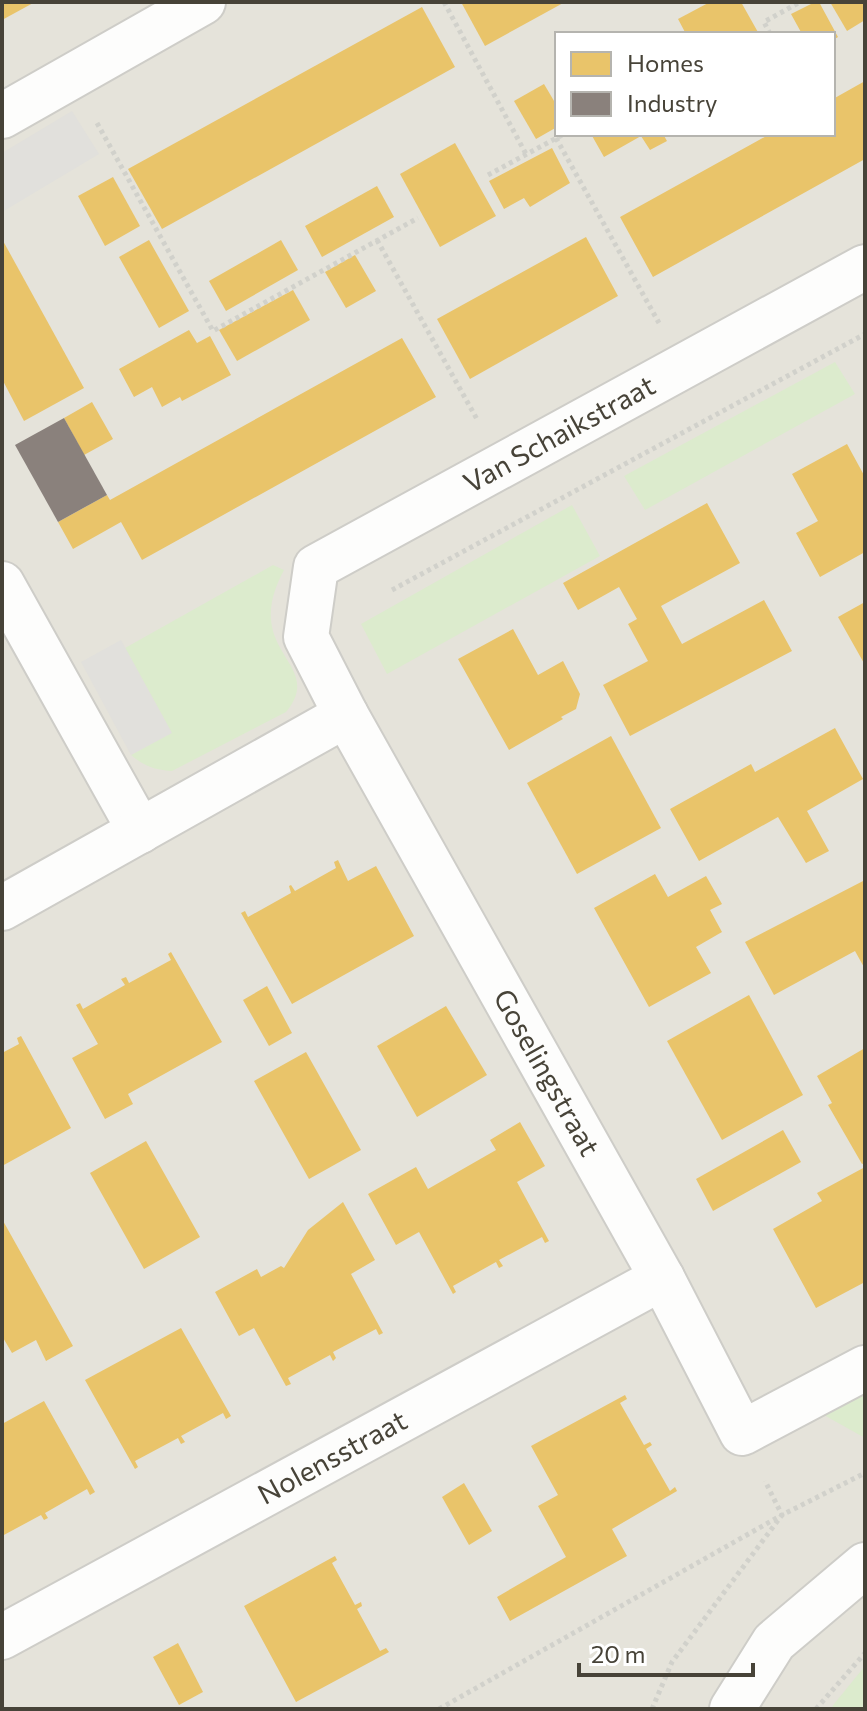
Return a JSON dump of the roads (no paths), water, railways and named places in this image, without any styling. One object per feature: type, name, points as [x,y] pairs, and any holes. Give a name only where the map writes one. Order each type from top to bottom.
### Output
[{"type":"street","points":[[2,116],[203,2]]},
{"type":"street","name":"Van Schaikstraat","points":[[346,715],[306,637],[316,567],[683,366],[861,278]]},
{"type":"street","points":[[2,584],[140,831]]},
{"type":"street","points":[[2,908],[346,715]]},
{"type":"street","name":"Goselingstraat","points":[[346,715],[662,1278],[742,1433],[865,1368]]},
{"type":"street","name":"Nolensstraat","points":[[2,1637],[662,1278]]},
{"type":"street","points":[[732,1709],[774,1642],[865,1565]]}]
